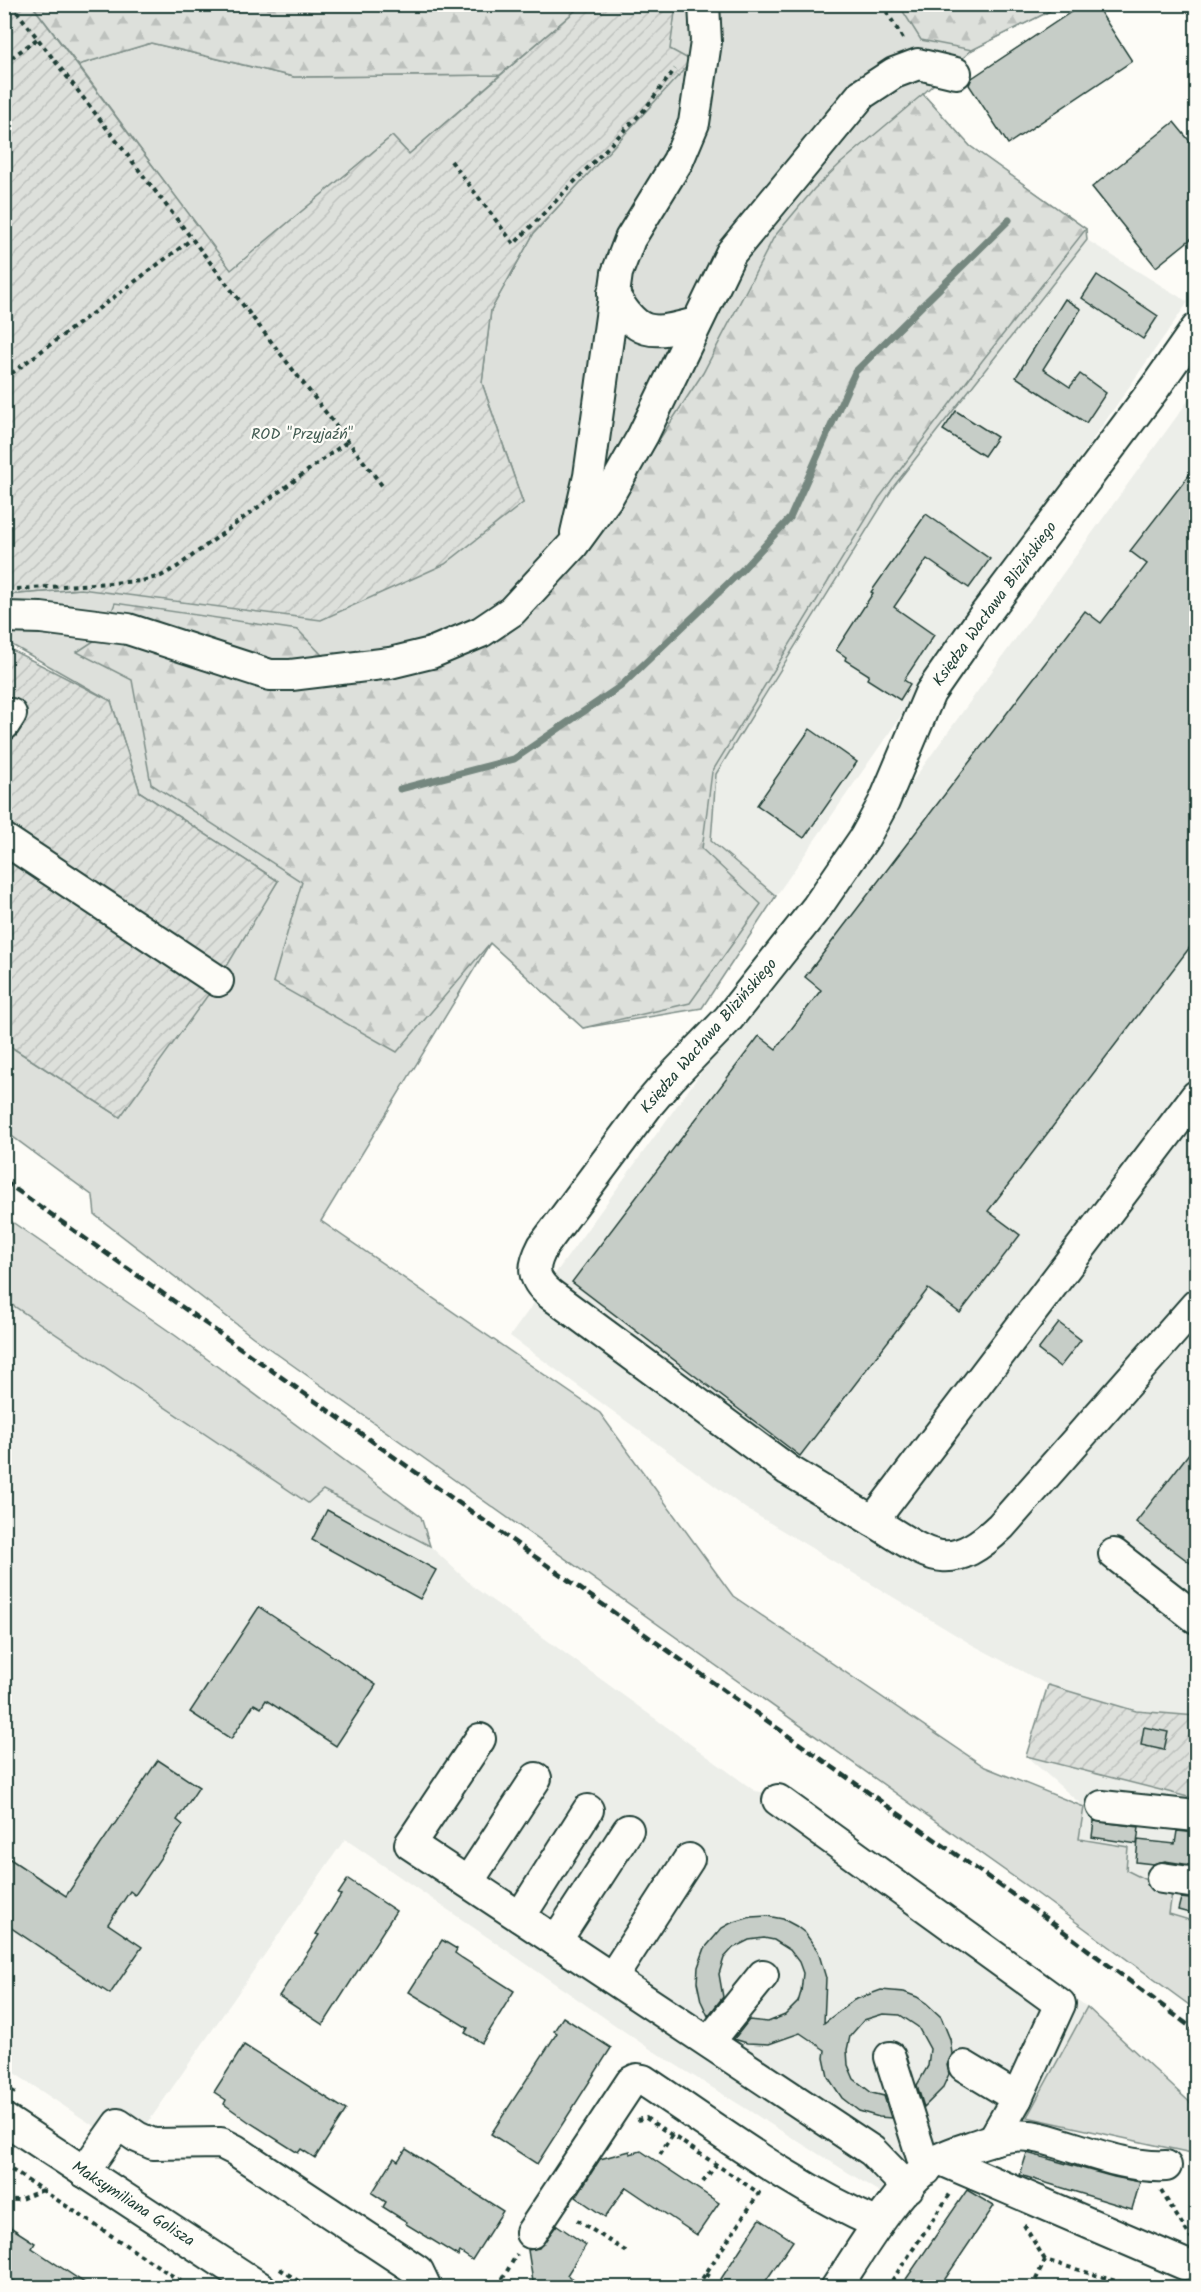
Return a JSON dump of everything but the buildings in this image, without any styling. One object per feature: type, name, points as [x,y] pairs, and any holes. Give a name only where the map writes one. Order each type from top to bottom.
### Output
[{"type":"street","points":[[573,545],[589,476],[617,273],[630,239],[678,160],[694,123],[706,42],[704,4]]},
{"type":"street","points":[[4,617],[41,618],[128,629],[270,675],[291,675],[390,663],[454,644],[497,622],[512,611],[542,581],[573,545],[608,497],[643,435],[731,253],[862,94],[894,73],[918,64],[956,73]]},
{"type":"street","points":[[613,293],[625,315],[648,331],[667,330],[696,323]]},
{"type":"street","name":"Księdza Wacława Blizińskiego","points":[[873,1521],[788,1470],[550,1294],[537,1281],[536,1259],[543,1246],[670,1078],[746,999],[846,866],[884,802],[930,693],[980,621],[1197,329]]},
{"type":"street","points":[[4,839],[218,981]]},
{"type":"street","points":[[1197,1096],[873,1521],[920,1550],[937,1556],[965,1554],[976,1548],[1001,1526],[1197,1305]]},
{"type":"street","points":[[1114,1554],[1197,1618]]},
{"type":"street","points":[[480,1740],[410,1844],[873,2151],[924,2172],[967,2170],[1101,2230],[1189,2253]]},
{"type":"street","points":[[468,1882],[536,1778]]},
{"type":"street","points":[[778,1800],[1060,2004],[1017,2098],[993,2140]]},
{"type":"street","points":[[1102,1806],[1197,1816]]},
{"type":"street","points":[[520,1917],[588,1810]]},
{"type":"street","points":[[556,1941],[628,1830]]},
{"type":"street","points":[[612,1978],[689,1859]]},
{"type":"street","points":[[1162,1878],[1197,1883]]},
{"type":"street","points":[[709,2042],[763,1975]]},
{"type":"street","points":[[890,2057],[924,2172]]},
{"type":"street","points":[[964,2066],[1017,2098]]},
{"type":"street","points":[[531,2233],[631,2082],[637,2079],[643,2080],[804,2188],[878,2224]]},
{"type":"street","name":"Maksymiliana Golisza","points":[[4,2119],[261,2288]]},
{"type":"street","points":[[84,2172],[118,2124],[137,2137],[153,2144],[221,2143],[418,2271],[426,2288]]},
{"type":"street","points":[[836,2288],[878,2224],[924,2172],[993,2140],[1016,2136],[1038,2137],[1156,2166]]},
{"type":"path","points":[[10,4],[384,488]]},
{"type":"path","points":[[882,4],[893,24]]},
{"type":"path","points":[[4,63],[37,39]]},
{"type":"path","points":[[451,161],[514,244],[645,110],[677,65]]},
{"type":"path","points":[[4,379],[192,239]]},
{"type":"path","points":[[16,589],[141,581],[160,576],[177,567],[348,441]]},
{"type":"path","points":[[603,2124],[646,2118],[759,2193],[696,2288]]},
{"type":"path","points":[[660,2154],[672,2135]]},
{"type":"path","points":[[703,2182],[716,2164]]},
{"type":"path","points":[[4,2165],[191,2288]]},
{"type":"path","points":[[1156,2166],[1189,2253]]},
{"type":"path","points":[[887,2288],[967,2170]]},
{"type":"path","points":[[4,2199],[18,2199],[43,2190]]},
{"type":"path","points":[[577,2220],[627,2252]]},
{"type":"path","points":[[505,2288],[503,2278],[531,2233]]},
{"type":"path","points":[[1032,2288],[1045,2260],[1139,2288]]},
{"type":"path","points":[[705,2274],[712,2278]]},
{"type":"shaded area","points":[[1087,240],[1188,302],[776,896],[711,841],[716,774],[891,490]]},
{"type":"shaded area","points":[[1196,390],[1196,1716],[1136,1711],[1048,1685],[971,1644],[745,1508],[510,1336]]},
{"type":"shaded area","points":[[4,1300],[308,1503],[323,1489],[430,1546],[475,1588],[755,1791],[781,1795],[965,1918],[1087,2007],[1027,2117],[928,2151],[889,2198],[647,2047],[345,1839],[147,2124],[94,2126],[5,2067]]},
{"type":"shaded area","points":[[1026,1756],[1196,1799],[1196,1922],[1168,1914],[1172,1893],[1126,1870],[1128,1847],[1079,1840],[1084,1807]]},
{"type":"green space","name":"ROD \"Przyjaźń\"","points":[[5,5],[32,5],[231,270],[392,136],[409,154],[582,5],[676,5],[670,49],[692,61],[534,233],[491,310],[482,383],[523,503],[445,564],[321,620],[81,589],[5,595]]},
{"type":"green space","points":[[32,5],[582,5],[500,75],[294,77],[151,43],[78,65]]},
{"type":"green space","points":[[676,5],[1058,5],[972,50],[923,94],[970,146],[1086,229],[1087,240],[894,486],[716,774],[711,841],[776,896],[702,1008],[583,1028],[490,943],[321,1221],[600,1413],[733,1596],[985,1767],[1084,1807],[1079,1839],[1128,1847],[1126,1870],[1172,1893],[1169,1914],[1196,1922],[1196,2010],[1035,1892],[253,1337],[95,1215],[93,1196],[5,1131],[5,1043],[120,1117],[278,881],[140,792],[111,701],[5,641],[5,595],[81,589],[523,503],[482,383],[491,310],[534,233],[691,61],[669,49]]},
{"type":"green space","points":[[899,5],[1058,5],[972,50],[921,40]]},
{"type":"green space","points":[[151,43],[294,77],[500,75],[409,154],[392,136],[231,271],[78,65]]},
{"type":"green space","points":[[923,94],[970,146],[1086,229],[982,361],[879,498],[712,772],[702,849],[761,904],[690,1003],[583,1028],[490,943],[397,1052],[273,982],[302,882],[151,784],[132,680],[77,652],[103,635],[115,603],[298,630],[345,679],[448,659],[521,624],[602,527],[703,373],[774,237],[814,189],[841,163]]},
{"type":"green space","points":[[4,646],[111,701],[140,792],[278,881],[218,981],[120,1117],[5,1043]]},
{"type":"green space","points":[[5,1217],[176,1336],[421,1517],[430,1546],[323,1490],[308,1503],[5,1300]]},
{"type":"green space","points":[[1048,1685],[1136,1711],[1196,1716],[1196,1799],[1026,1756]]},
{"type":"green space","points":[[1087,2007],[1196,2108],[1196,2154],[1027,2117]]},
{"type":"waterway","points":[[400,789],[514,759],[621,686],[742,570],[790,518],[855,372],[1009,220]]},
{"type":"railway","points":[[4,1181],[1043,1916],[1196,2031]]}]
